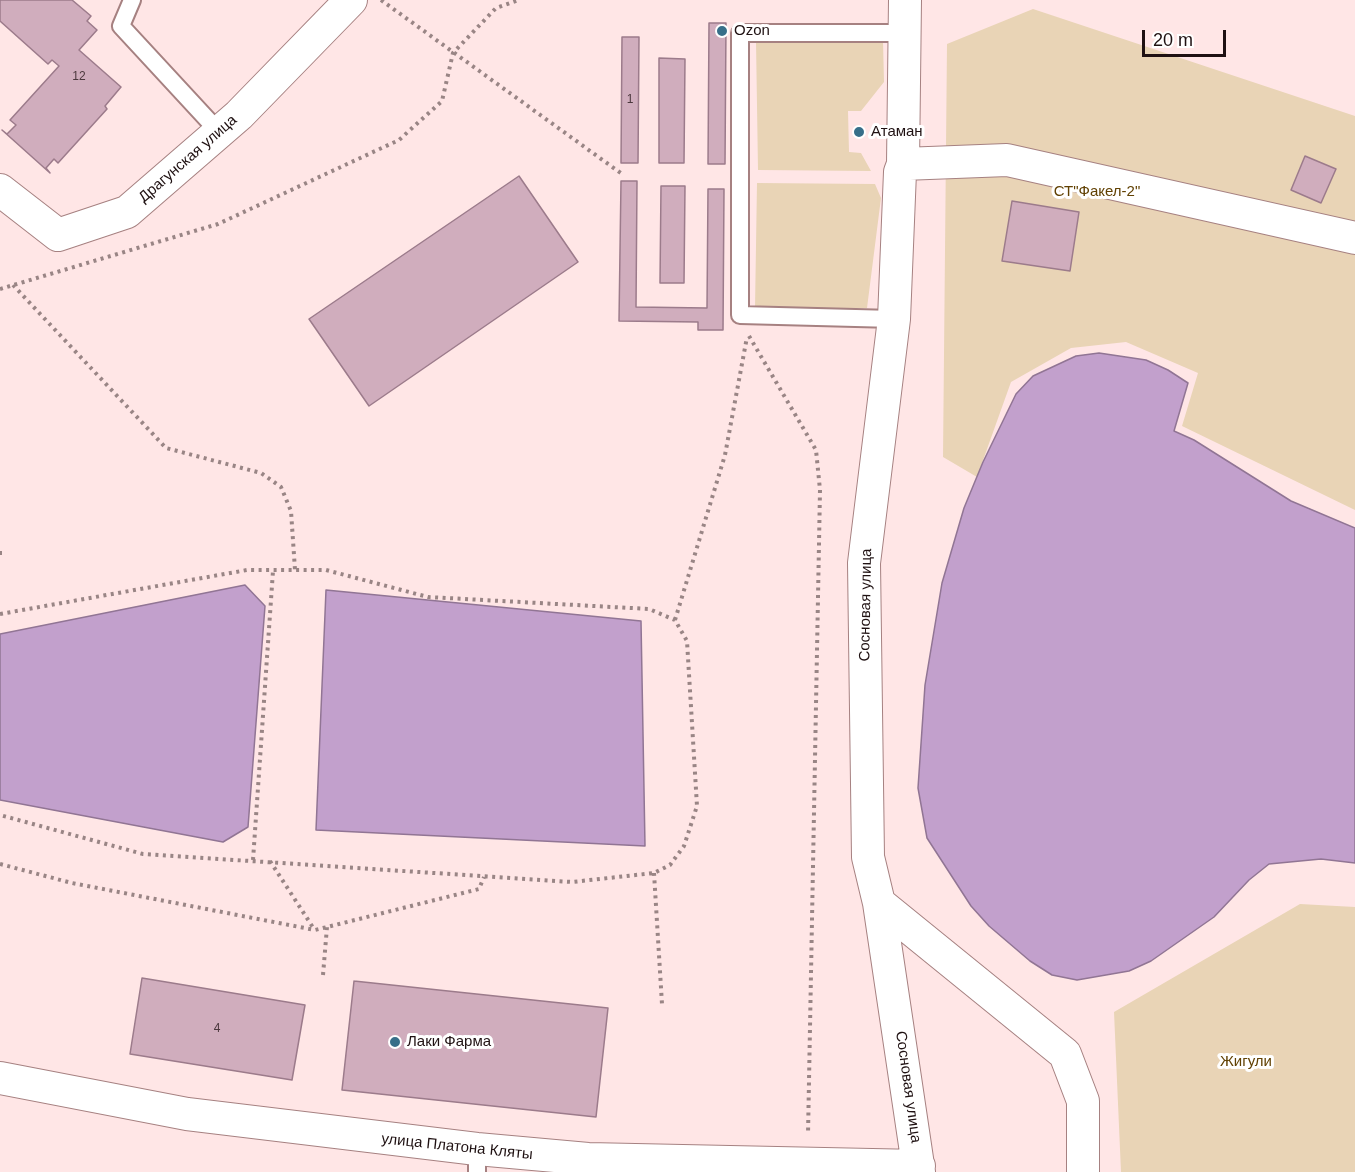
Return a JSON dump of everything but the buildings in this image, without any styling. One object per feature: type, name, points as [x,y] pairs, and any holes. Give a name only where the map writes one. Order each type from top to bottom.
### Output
[{"type":"street","name":"Драгунская улица","points":[[0,190],[58,235],[127,212],[219,132],[351,0]]},
{"type":"street","name":"Сосновая улица","points":[[905,0],[903,164],[900,172],[894,319],[864,563],[868,857],[879,903],[919,1169]]},
{"type":"street","points":[[903,164],[1007,160],[1341,233],[1355,238]]},
{"type":"street","points":[[879,903],[1065,1054],[1083,1101],[1083,1172]]},
{"type":"street","name":"улица Платона Кляты","points":[[0,1078],[187,1114],[477,1161],[588,1166],[808,1164],[919,1169]]},
{"type":"lane","points":[[132,0],[121,26],[219,132]]},
{"type":"lane","points":[[894,319],[740,315],[740,33],[905,33]]},
{"type":"path","points":[[380,0],[622,174]]},
{"type":"path","points":[[0,289],[218,224],[399,140],[442,101],[453,53],[496,8],[519,0]]},
{"type":"path","points":[[13,285],[166,448],[261,473],[281,487],[291,511],[295,570]]},
{"type":"path","points":[[675,620],[725,455],[748,333],[816,450],[820,490],[808,1164]]},
{"type":"path","points":[[0,614],[247,570],[327,570],[428,597],[649,609],[675,620],[687,641],[697,806],[684,846],[670,865],[654,873],[572,882],[143,854],[0,815]]},
{"type":"path","points":[[253,860],[273,570]]},
{"type":"path","points":[[270,861],[315,930]]},
{"type":"path","points":[[0,864],[72,883],[315,930],[479,889],[484,877]]},
{"type":"path","points":[[654,873],[662,1004]]},
{"type":"path","points":[[323,975],[327,927]]},
{"type":"green space","name":"СТ\"Факел-2\"","points":[[1033,9],[1355,116],[1355,510],[1182,426],[1198,373],[1126,342],[1071,348],[1011,382],[977,477],[943,457],[947,44]]},
{"type":"green space","points":[[756,41],[883,41],[884,82],[861,111],[848,111],[849,152],[861,153],[871,171],[758,170]]},
{"type":"green space","points":[[757,183],[875,184],[881,198],[867,308],[755,308]]},
{"type":"green space","name":"Жигули","points":[[1300,904],[1355,907],[1355,1172],[1121,1172],[1114,1012]]},
{"type":"shaded area","points":[[1099,353],[1146,360],[1188,383],[1174,431],[1194,440],[1291,501],[1355,528],[1355,863],[1321,859],[1269,864],[1249,880],[1214,917],[1151,961],[1129,971],[1077,980],[1052,975],[1030,961],[989,926],[971,906],[927,838],[918,788],[925,685],[942,583],[964,508],[983,462],[1016,394],[1033,376],[1076,356]]},
{"type":"shaded area","points":[[245,585],[265,606],[248,827],[223,842],[0,800],[0,634]]},
{"type":"shaded area","points":[[326,590],[641,621],[645,846],[316,830]]},
{"type":"place","name":"Ozon","points":[[722,31]]},
{"type":"place","name":"Атаман","points":[[859,132]]},
{"type":"place","name":"Лаки Фарма","points":[[395,1042]]}]
